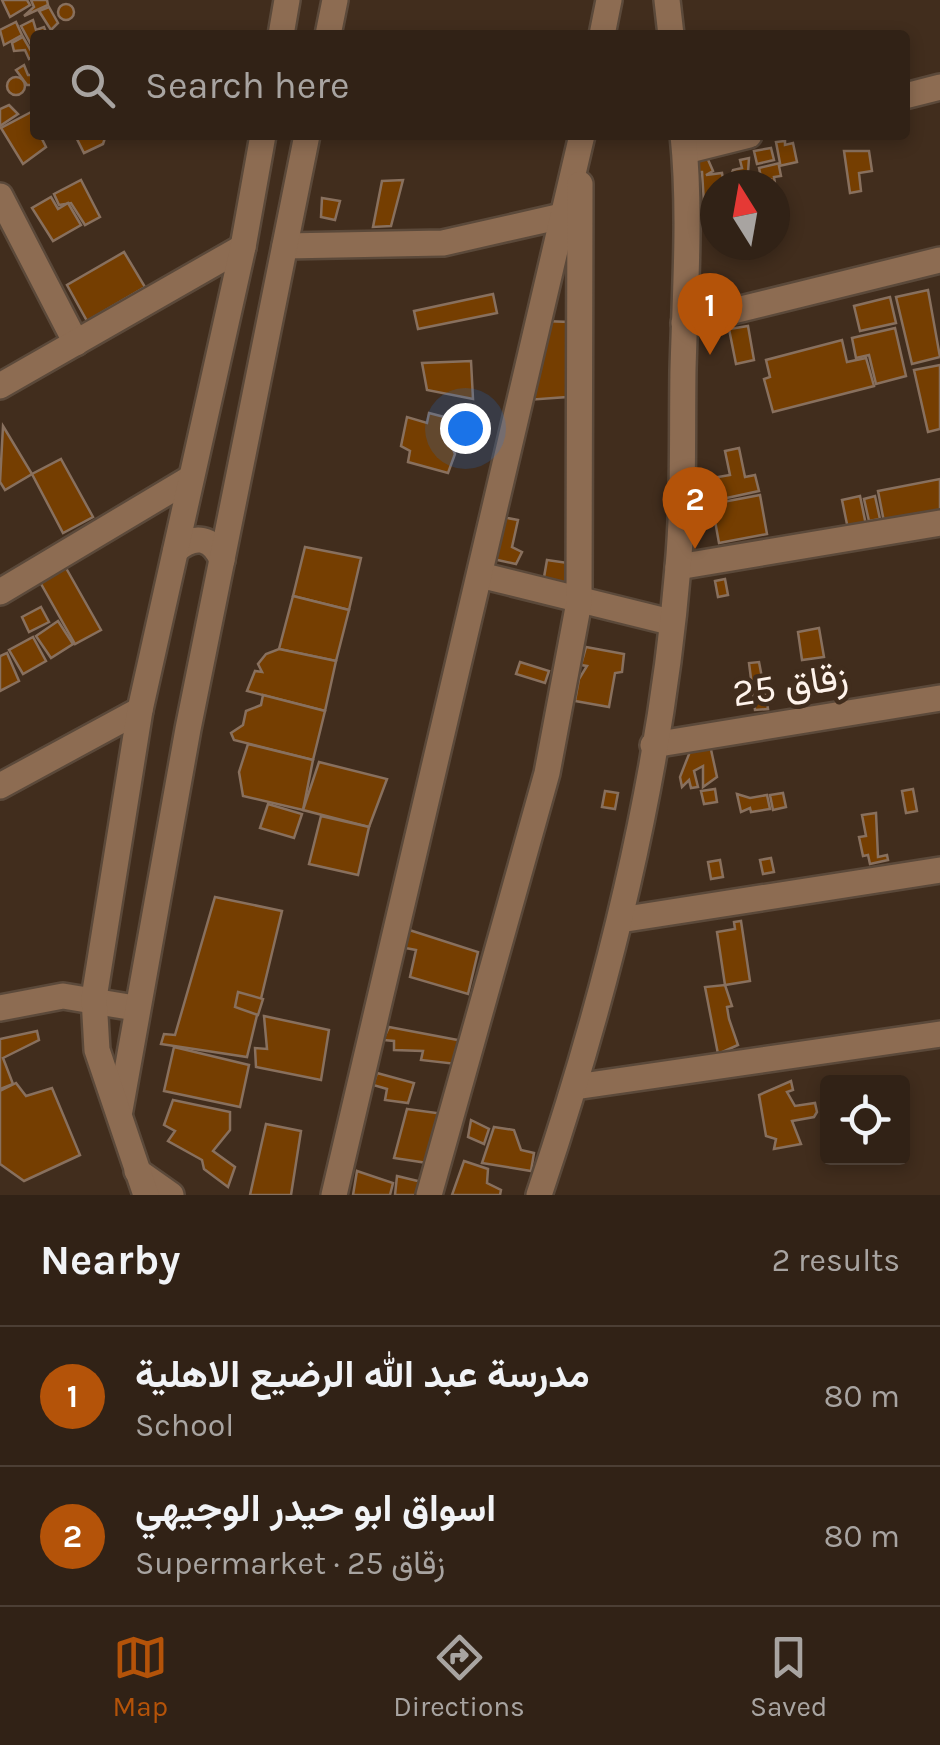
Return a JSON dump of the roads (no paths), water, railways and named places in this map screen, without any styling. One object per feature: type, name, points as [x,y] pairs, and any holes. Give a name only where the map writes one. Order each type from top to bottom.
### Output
[{"type":"street","points":[[281,30],[287,0]]},
{"type":"street","points":[[329,30],[335,0]]},
{"type":"street","points":[[603,30],[609,0]]},
{"type":"street","points":[[667,0],[670,30]]},
{"type":"street","points":[[910,95],[940,87]]},
{"type":"street","points":[[171,1195],[141,1183],[96,1050],[94,998],[140,710],[243,247],[262,140]]},
{"type":"street","points":[[118,1120],[135,1008],[306,140]]},
{"type":"street","points":[[334,1195],[581,140]]},
{"type":"street","points":[[429,1195],[548,772],[578,602],[581,140]]},
{"type":"street","points":[[540,1195],[575,1087],[620,920],[653,746],[678,567],[684,143]]},
{"type":"street","points":[[0,196],[76,342]]},
{"type":"street","points":[[284,246],[443,243],[562,216]]},
{"type":"street","points":[[0,386],[243,247]]},
{"type":"street","points":[[684,323],[940,260]]},
{"type":"street","points":[[0,592],[194,465],[215,471],[240,466]]},
{"type":"street","points":[[678,567],[940,523]]},
{"type":"street","points":[[176,550],[188,540],[203,539],[216,546],[222,560]]},
{"type":"street","points":[[480,575],[670,622]]},
{"type":"street","name":"زقاق 25","points":[[653,746],[940,698]]},
{"type":"street","points":[[0,786],[140,710]]},
{"type":"street","points":[[620,920],[940,870]]},
{"type":"street","points":[[0,1008],[32,999],[94,998],[135,1008]]},
{"type":"street","points":[[575,1087],[940,1034]]},
{"type":"place","name":"مدرسة عبد الله الرضيع الاهلية","points":[[710,355]]},
{"type":"place","name":"اسواق ابو حيدر الوجيهي","points":[[695,549]]}]
